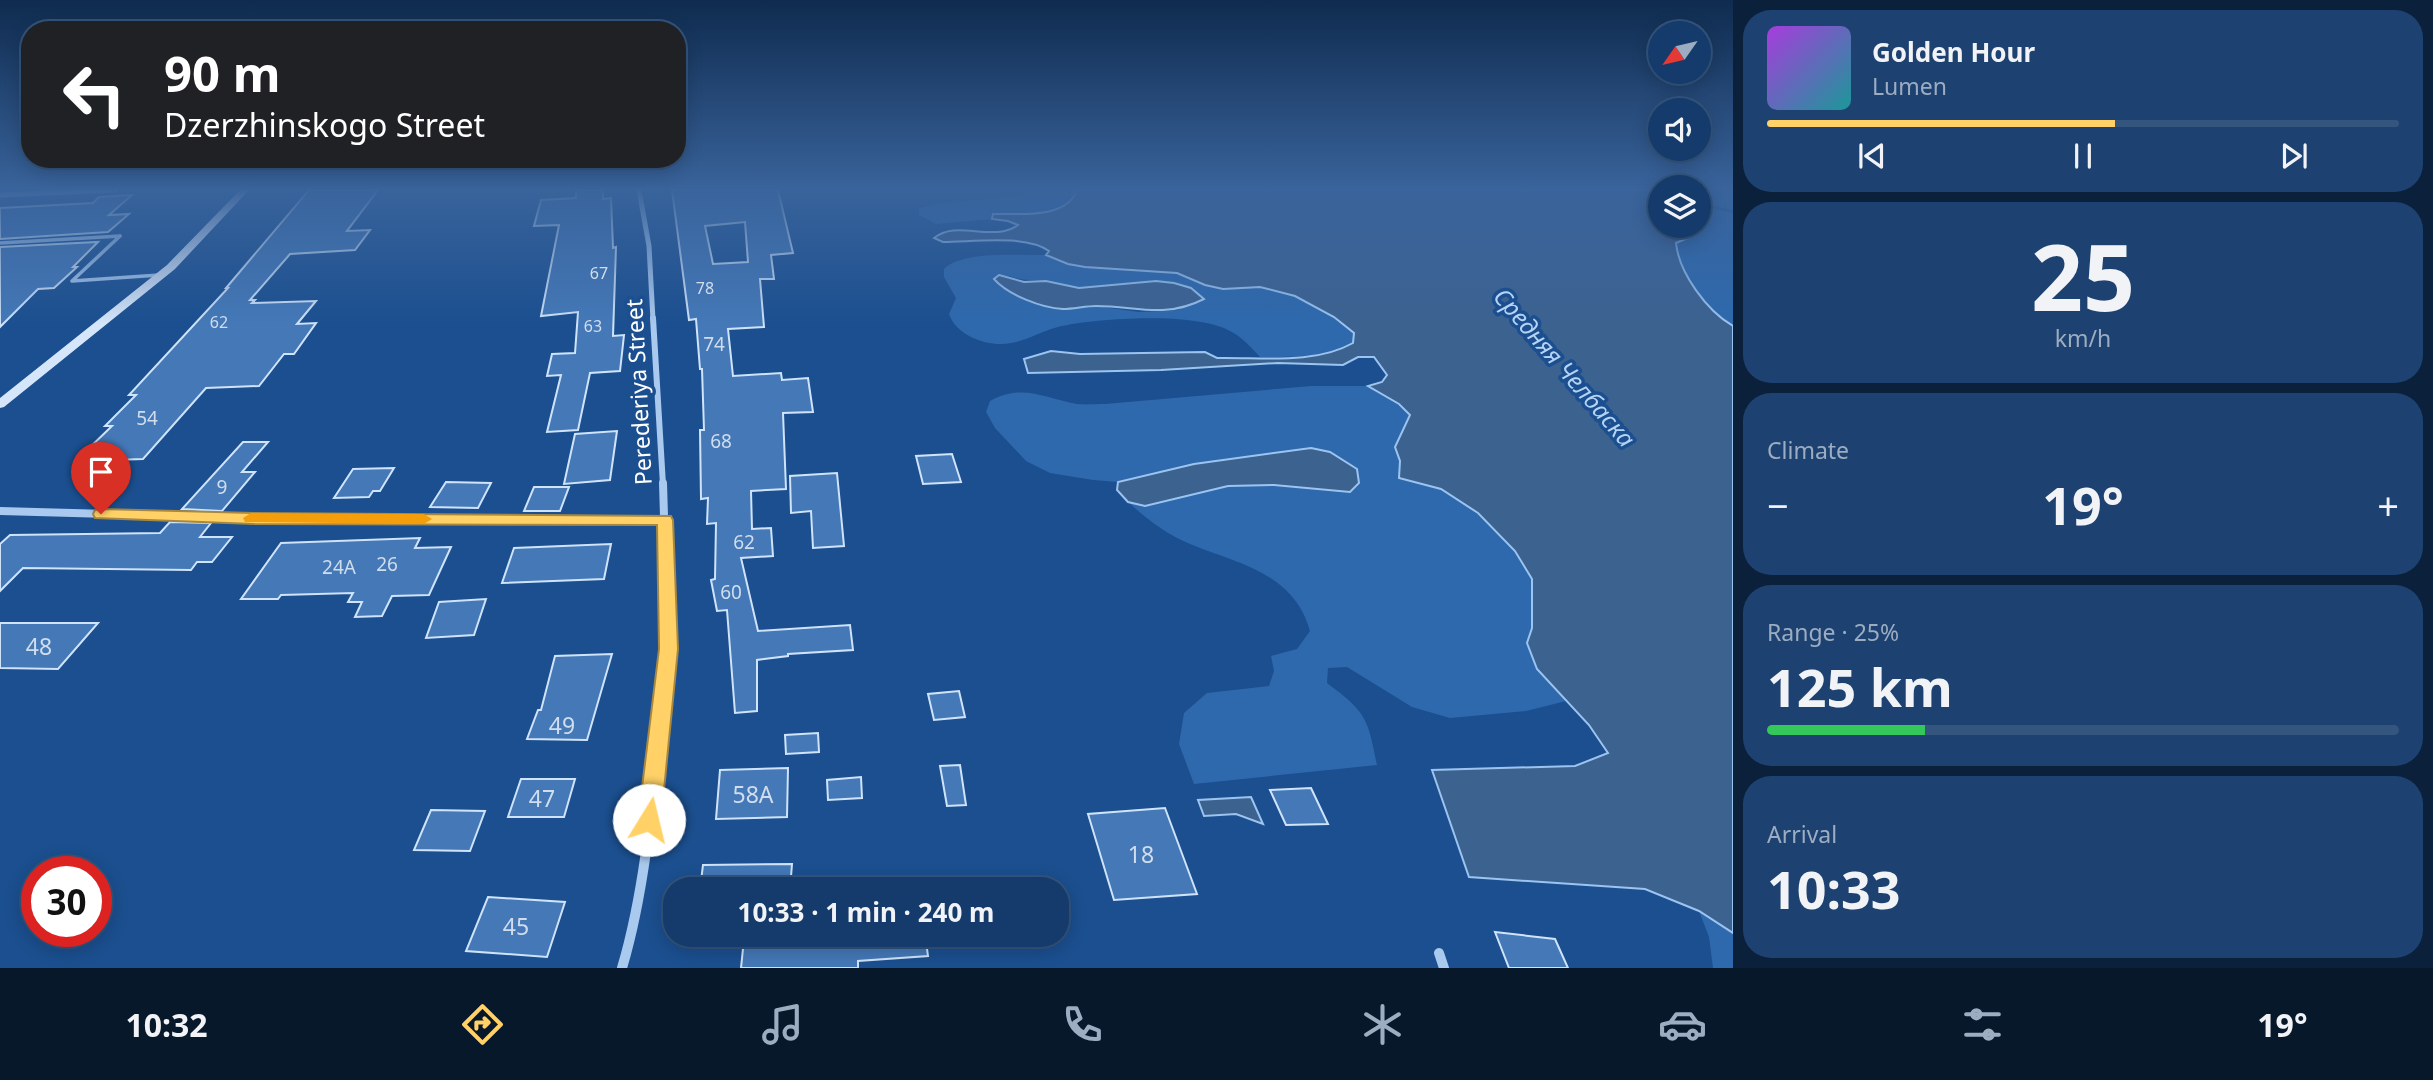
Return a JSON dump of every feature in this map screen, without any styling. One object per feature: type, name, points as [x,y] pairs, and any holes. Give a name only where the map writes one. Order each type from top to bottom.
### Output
[{"type":"street","points":[[0,404],[162,275],[201,235]]},
{"type":"street","name":"Perederiya Street","points":[[622,968],[630,941],[653,796],[663,719],[668,649],[665,520],[647,235]]},
{"type":"street","points":[[0,511],[254,518],[665,520]]},
{"type":"street","points":[[1439,953],[1444,968]]},
{"type":"lane","points":[[120,236],[72,281],[162,275]]},
{"type":"lane","points":[[0,243],[120,236]]},
{"type":"shaded area","points":[[1733,235],[1733,326],[1714,311],[1696,290],[1683,267],[1676,243],[1687,239],[1685,238]]},
{"type":"shaded area","points":[[1046,255],[1068,264],[1085,267],[1177,273],[1205,285],[1223,289],[1260,287],[1295,296],[1334,317],[1354,333],[1353,343],[1319,354],[1260,357],[1233,332],[1212,324],[1144,318],[1058,327],[1016,342],[1001,344],[978,340],[963,332],[952,321],[949,314],[956,298],[944,277],[944,269],[953,263],[978,256]],"holes":[[[1009,276],[1078,288],[1169,282],[1199,294],[1178,310],[1139,312],[1096,306],[1060,309],[1002,288],[994,279]]]},
{"type":"shaded area","points":[[1311,386],[1368,386],[1400,404],[1411,415],[1395,446],[1400,461],[1399,478],[1441,489],[1478,513],[1515,551],[1532,579],[1532,629],[1527,643],[1537,669],[1566,701],[1526,711],[1450,718],[1412,707],[1347,667],[1328,668],[1327,683],[1358,709],[1368,726],[1377,765],[1194,784],[1179,744],[1184,713],[1207,693],[1269,686],[1274,671],[1271,656],[1297,649],[1310,631],[1302,611],[1278,583],[1245,565],[1173,536],[1128,502],[1145,506],[1228,485],[1274,485],[1311,448],[1194,464],[1118,482],[1093,480],[1050,473],[1026,461],[995,428],[986,412],[990,401],[1023,392],[1077,404],[1105,404]]},
{"type":"shaded area","points":[[1699,911],[1733,933],[1733,968],[1713,968],[1709,937]]},
{"type":"water","name":"Средняя Челбаска","points":[[939,235],[1648,235],[1648,238],[1688,238],[1676,243],[1688,278],[1704,301],[1733,326],[1733,933],[1699,911],[1645,889],[1469,877],[1432,770],[1575,766],[1608,753],[1589,725],[1537,669],[1527,643],[1532,628],[1532,579],[1515,551],[1478,513],[1441,489],[1399,478],[1400,461],[1395,447],[1410,415],[1399,404],[1368,386],[1382,382],[1387,375],[1374,357],[1358,357],[1343,365],[1278,363],[1161,370],[1028,373],[1024,359],[1051,351],[1080,354],[1205,352],[1217,358],[1304,357],[1338,350],[1353,343],[1354,333],[1334,317],[1295,296],[1260,287],[1223,289],[1205,285],[1177,273],[1068,264],[1046,255],[1049,251],[1026,242],[943,242],[934,238]]},
{"type":"water","points":[[999,275],[1024,282],[1046,281],[1079,288],[1156,281],[1174,283],[1191,288],[1204,299],[1176,309],[1163,310],[1096,306],[1055,308],[1026,300],[1008,290],[994,279]]},
{"type":"water","points":[[1311,448],[1330,452],[1357,469],[1359,483],[1350,492],[1274,485],[1228,486],[1145,506],[1128,502],[1117,490],[1118,482],[1194,464]]},
{"type":"water","points":[[1251,797],[1263,824],[1236,814],[1204,816],[1198,800]]},
{"type":"building","points":[[0,235],[59,235],[0,239]]},
{"type":"building","points":[[271,235],[366,235],[355,250],[290,254],[250,300],[255,300],[252,303],[316,301],[297,324],[316,323],[294,354],[284,354],[259,386],[206,388],[143,459],[84,461],[93,453],[84,453],[112,426],[105,426],[136,395],[129,395]]},
{"type":"building","points":[[557,235],[612,235],[613,248],[616,247],[613,336],[624,335],[620,371],[590,373],[578,430],[547,432],[561,375],[547,376],[552,354],[575,353],[578,312],[541,316]]},
{"type":"building","points":[[678,235],[707,235],[713,264],[748,262],[746,235],[789,235],[793,253],[771,255],[774,279],[760,279],[764,327],[728,329],[733,376],[781,373],[782,380],[808,378],[813,412],[783,413],[786,489],[751,491],[752,529],[771,528],[773,556],[741,558],[758,631],[850,625],[853,650],[788,654],[757,660],[757,711],[735,713],[727,610],[717,611],[711,580],[715,579],[716,523],[707,524],[708,498],[701,499],[700,430],[704,430],[702,369],[696,319],[689,320]]},
{"type":"building","points":[[98,242],[73,267],[77,267],[54,288],[38,289],[0,327],[0,247]]},
{"type":"building","points":[[617,431],[610,480],[564,484],[575,434]]},
{"type":"building","points":[[243,442],[268,442],[242,472],[255,472],[222,511],[182,509]]},
{"type":"building","points":[[952,454],[961,482],[923,484],[916,456]]},
{"type":"building","points":[[394,468],[380,491],[373,491],[369,497],[334,498],[353,469]]},
{"type":"building","points":[[837,473],[844,546],[813,548],[811,511],[791,513],[790,476]]},
{"type":"building","points":[[446,482],[491,483],[478,508],[430,507]]},
{"type":"building","points":[[534,487],[569,487],[560,511],[524,511]]},
{"type":"building","points":[[170,522],[211,523],[200,537],[232,537],[212,562],[197,562],[191,570],[23,568],[0,591],[0,544],[10,535],[160,533]]},
{"type":"building","points":[[420,538],[415,548],[451,547],[429,595],[392,596],[382,616],[355,617],[362,602],[348,602],[353,593],[241,599],[281,543]]},
{"type":"building","points":[[611,544],[604,579],[502,583],[514,548]]},
{"type":"building","points":[[486,599],[474,635],[426,638],[439,602]]},
{"type":"building","points":[[0,623],[98,623],[58,669],[0,668]]},
{"type":"building","points":[[612,654],[587,740],[527,739],[538,710],[541,710],[555,656]]},
{"type":"building","points":[[959,691],[965,717],[934,720],[928,694]]},
{"type":"building","points":[[818,733],[819,752],[786,754],[785,735]]},
{"type":"building","points":[[960,765],[966,805],[947,806],[940,766]]},
{"type":"building","points":[[788,768],[787,817],[716,819],[720,770]]},
{"type":"building","points":[[861,777],[862,798],[828,800],[827,780]]},
{"type":"building","points":[[521,779],[575,779],[564,817],[508,817]]},
{"type":"building","points":[[1311,788],[1328,824],[1286,825],[1270,790]]},
{"type":"building","points":[[1165,808],[1197,894],[1114,900],[1088,814]]},
{"type":"building","points":[[431,810],[485,811],[470,851],[414,850]]},
{"type":"building","points":[[792,864],[791,877],[702,877],[703,865]]},
{"type":"building","points":[[488,897],[565,902],[547,957],[466,951]]},
{"type":"building","points":[[1495,932],[1555,939],[1568,968],[1509,968]]},
{"type":"building","points":[[743,947],[927,947],[928,956],[858,961],[858,968],[741,968]]},
{"type":"slow traffic","points":[[251,518],[424,519]]},
{"type":"route","points":[[101,514],[254,518],[665,520],[668,649],[663,719],[649,820]]}]
